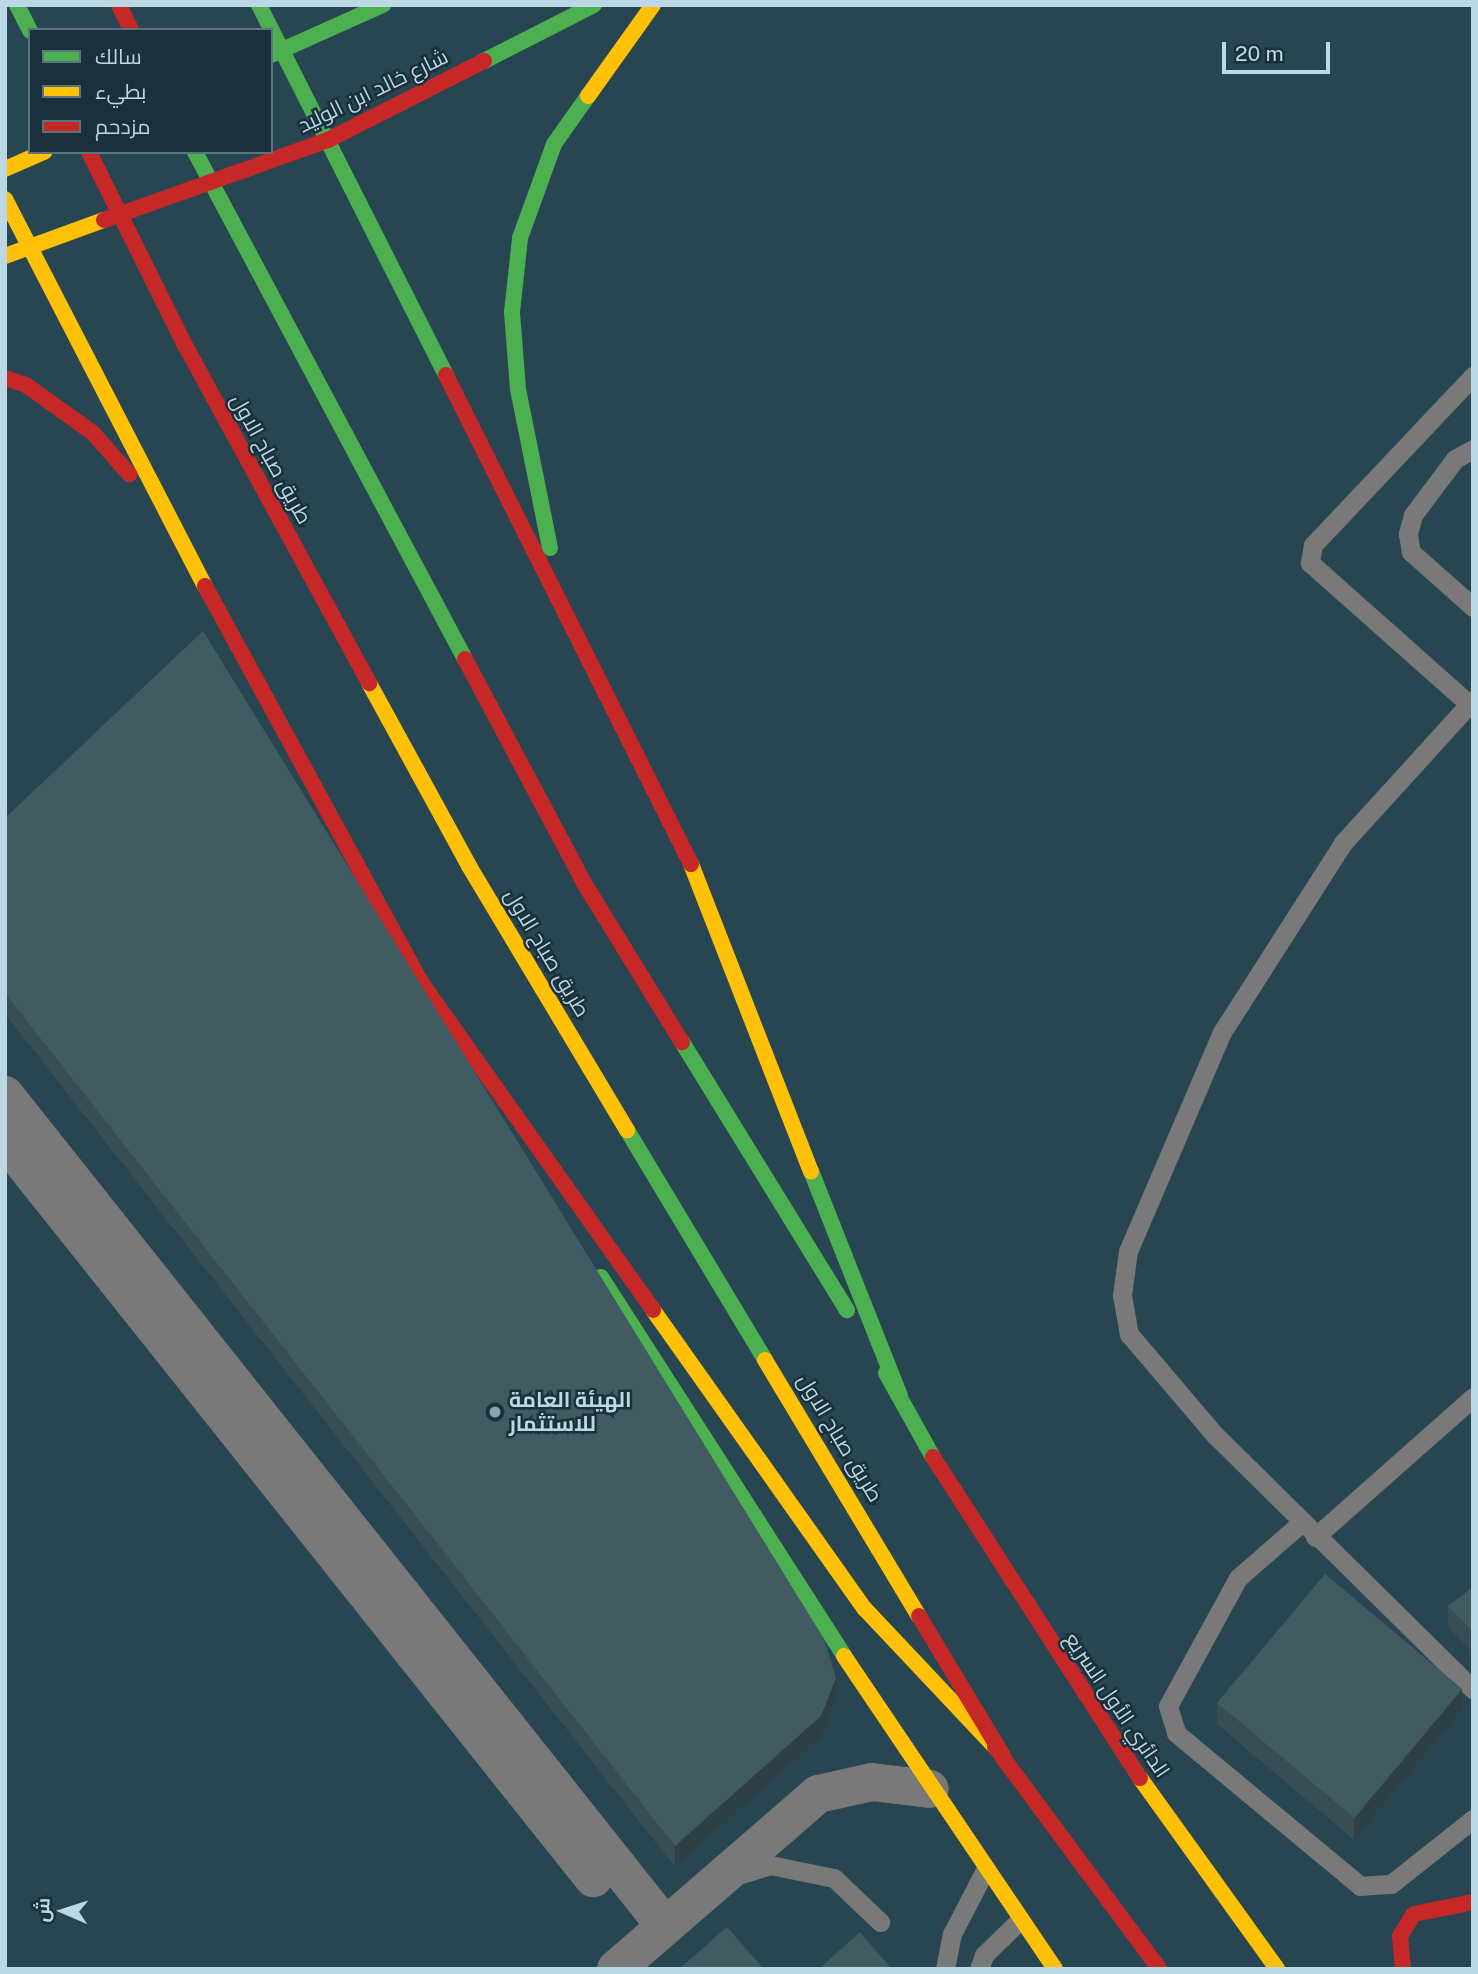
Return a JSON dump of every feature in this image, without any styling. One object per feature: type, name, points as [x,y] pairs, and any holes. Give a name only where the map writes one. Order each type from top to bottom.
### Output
[{"type":"main road","points":[[17,5],[28,28]]},
{"type":"main road","points":[[119,5],[130,28]]},
{"type":"main road","points":[[259,5],[268,28]]},
{"type":"main road","points":[[383,5],[277,52],[328,140],[682,841],[900,1396]]},
{"type":"main road","name":"شارع خالد ابن الوليد","points":[[5,256],[328,140],[594,5]]},
{"type":"main road","points":[[562,601],[519,389],[512,312],[520,238],[554,144],[653,5]]},
{"type":"main road","points":[[5,169],[39,154]]},
{"type":"main road","name":"طريق صباح الاول","points":[[90,154],[186,347],[469,866],[1003,1755]]},
{"type":"main road","points":[[196,154],[584,883],[900,1396]]},
{"type":"main road","points":[[5,199],[163,510],[411,968],[569,1226]]},
{"type":"main road","points":[[5,378],[26,385],[93,433],[163,510]]},
{"type":"main road","points":[[411,968],[865,1609],[1003,1755],[1159,1969]]},
{"type":"main road","points":[[591,1261],[984,1872],[1055,1969]]},
{"type":"main road","name":"الدائري الأول السريع","points":[[900,1396],[933,1457],[1090,1709],[1277,1969]]},
{"type":"main road","points":[[1403,1969],[1400,1936],[1414,1914],[1473,1902]]},
{"type":"street","points":[[5,1095],[666,1924]]},
{"type":"street","points":[[5,1140],[666,1924]]},
{"type":"street","points":[[616,1969],[818,1794],[872,1782],[930,1789]]},
{"type":"lane","points":[[1473,376],[1313,545],[1310,563],[1471,702],[1343,843],[1222,1032],[1128,1251],[1122,1295],[1129,1334],[1308,1530],[1473,1689]]},
{"type":"lane","points":[[1473,449],[1455,459],[1413,514],[1408,534],[1411,552],[1473,607]]},
{"type":"lane","points":[[1473,1396],[1308,1530],[1238,1578],[1168,1706],[1176,1733],[1360,1886],[1391,1884],[1473,1819]]},
{"type":"lane","points":[[666,1924],[744,1872],[770,1865],[834,1878],[880,1922]]},
{"type":"lane","points":[[945,1969],[951,1934],[984,1872]]},
{"type":"lane","points":[[979,1969],[990,1947],[1020,1920]]},
{"type":"building","name":"الهيئة العامة للاستثمار","points":[[203,631],[824,1639],[836,1678],[821,1716],[675,1846],[5,993],[5,818]]},
{"type":"building","points":[[1325,1574],[1462,1689],[1354,1818],[1217,1703]]},
{"type":"building","points":[[1473,1587],[1473,1631],[1448,1606]]},
{"type":"building","points":[[727,1927],[764,1969],[679,1969]]},
{"type":"building","points":[[860,1932],[892,1969],[819,1969]]},
{"type":"traffic: fast","points":[[17,5],[28,28]]},
{"type":"traffic: fast","points":[[259,5],[271,28]]},
{"type":"traffic: fast","points":[[273,54],[383,5]]},
{"type":"traffic: fast","points":[[484,61],[594,5]]},
{"type":"traffic: fast","points":[[273,33],[446,375]]},
{"type":"traffic: fast","points":[[550,548],[518,389],[512,312],[520,238],[554,144],[588,96]]},
{"type":"traffic: fast","points":[[196,154],[465,659]]},
{"type":"traffic: fast","points":[[682,1042],[847,1310]]},
{"type":"traffic: fast","points":[[627,1130],[765,1360]]},
{"type":"traffic: fast","points":[[811,1171],[900,1396]]},
{"type":"traffic: fast","points":[[601,1277],[844,1656]]},
{"type":"traffic: fast","points":[[886,1373],[933,1457]]},
{"type":"traffic: slow","points":[[588,96],[653,5]]},
{"type":"traffic: slow","points":[[5,169],[39,154]]},
{"type":"traffic: slow","points":[[5,199],[205,586]]},
{"type":"traffic: slow","points":[[5,256],[104,220]]},
{"type":"traffic: slow","points":[[369,683],[469,866],[627,1130]]},
{"type":"traffic: slow","points":[[691,864],[811,1171]]},
{"type":"traffic: slow","points":[[653,1310],[865,1609],[995,1747]]},
{"type":"traffic: slow","points":[[765,1360],[919,1616]]},
{"type":"traffic: slow","points":[[844,1656],[1055,1969]]},
{"type":"traffic: slow","points":[[1140,1778],[1277,1969]]},
{"type":"traffic: jam","points":[[119,5],[130,28]]},
{"type":"traffic: jam","points":[[239,172],[328,140],[484,61]]},
{"type":"traffic: jam","points":[[90,154],[186,347],[369,683]]},
{"type":"traffic: jam","points":[[104,220],[239,172]]},
{"type":"traffic: jam","points":[[446,375],[691,864]]},
{"type":"traffic: jam","points":[[5,378],[26,385],[93,433],[129,474]]},
{"type":"traffic: jam","points":[[205,586],[429,996]]},
{"type":"traffic: jam","points":[[465,659],[584,883],[682,1042]]},
{"type":"traffic: jam","points":[[411,968],[653,1310]]},
{"type":"traffic: jam","points":[[933,1457],[1140,1778]]},
{"type":"traffic: jam","points":[[919,1616],[1003,1756]]},
{"type":"traffic: jam","points":[[995,1747],[1159,1969]]},
{"type":"traffic: jam","points":[[1403,1969],[1400,1936],[1414,1914],[1473,1902]]},
{"type":"place","name":"الهيئة العامة للاستثمار","points":[[495,1412]]}]
